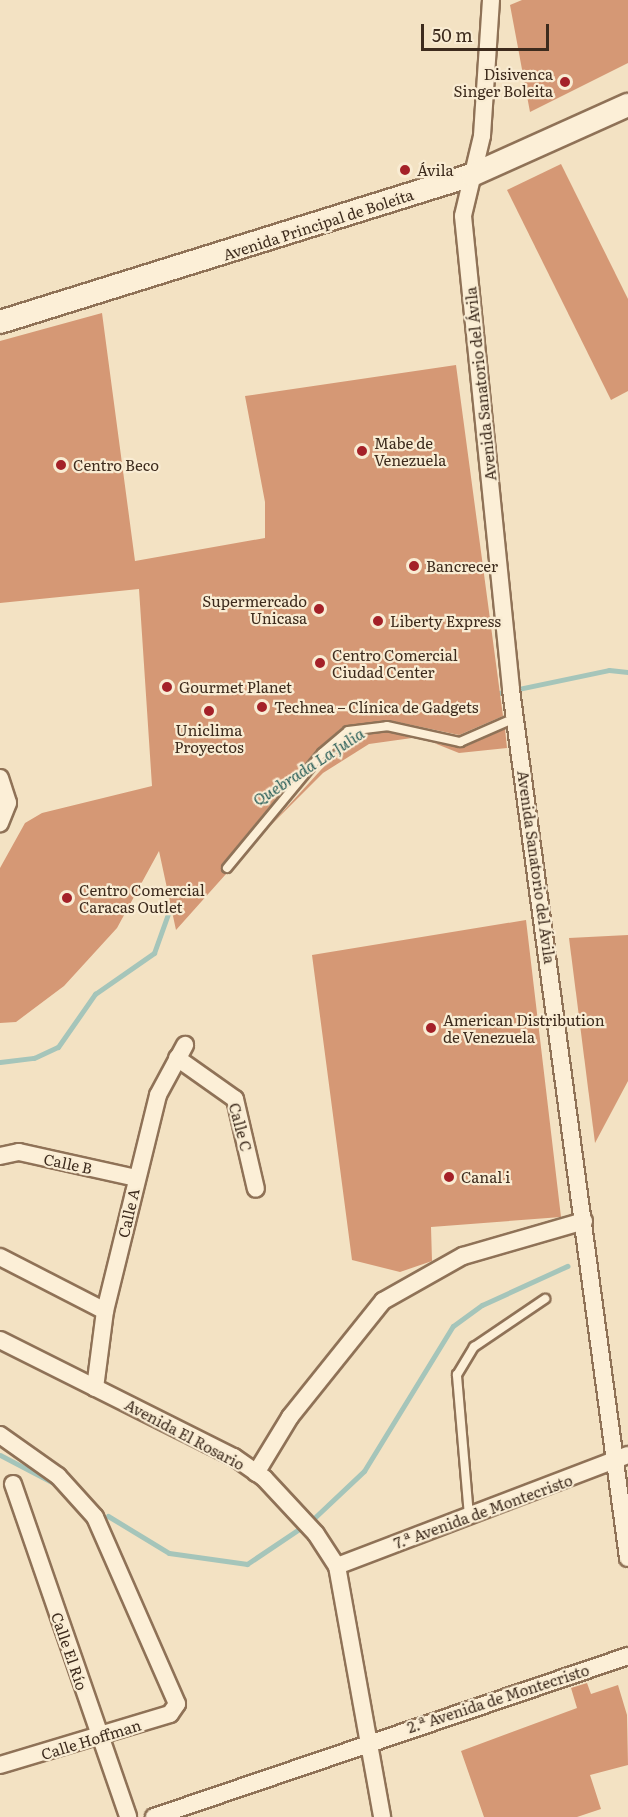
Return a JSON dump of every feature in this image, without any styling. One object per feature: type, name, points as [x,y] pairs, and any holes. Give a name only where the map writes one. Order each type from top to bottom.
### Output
[{"type":"street","name":"Avenida Sanatorio del Ávila","points":[[491,0],[482,136],[463,216],[515,718],[584,1221],[622,1458],[628,1558]]},
{"type":"street","name":"Avenida Principal de Boleíta","points":[[0,322],[472,175],[628,105]]},
{"type":"street","points":[[0,778],[8,803],[0,823]]},
{"type":"street","name":"Calle A","points":[[95,1388],[105,1311],[136,1178],[158,1095],[181,1051]]},
{"type":"street","name":"Calle C","points":[[181,1051],[235,1099],[256,1189]]},
{"type":"street","name":"Calle B","points":[[0,1156],[19,1152],[136,1178]]},
{"type":"street","points":[[256,1473],[290,1417],[383,1301],[463,1256],[584,1221]]},
{"type":"street","points":[[0,1257],[105,1311]]},
{"type":"street","name":"Avenida El Rosario","points":[[0,1340],[256,1473],[290,1504],[337,1566],[382,1817]]},
{"type":"street","name":"Calle Hoffman","points":[[0,1435],[58,1476],[95,1517],[177,1704],[170,1714],[100,1737],[0,1765]]},
{"type":"street","name":"7.ª Avenida de Montecristo","points":[[337,1566],[622,1458]]},
{"type":"street","name":"Calle El Río","points":[[13,1484],[128,1817]]},
{"type":"street","name":"2.ª Avenida de Montecristo","points":[[154,1817],[368,1741],[628,1656]]},
{"type":"lane","points":[[227,868],[336,738],[363,726],[387,726],[459,742],[515,718]]},
{"type":"lane","points":[[469,1516],[457,1375],[474,1347],[545,1299]]},
{"type":"building","points":[[522,0],[628,0],[628,63],[530,112],[510,5]]},
{"type":"building","points":[[561,164],[628,299],[628,391],[611,400],[507,190]]},
{"type":"building","points":[[102,313],[135,561],[265,538],[265,502],[245,396],[456,365],[503,716],[459,735],[388,720],[344,726],[317,749],[222,864],[226,874],[176,930],[159,851],[117,928],[64,986],[16,1022],[0,1023],[0,868],[25,823],[42,813],[152,786],[139,589],[0,603],[0,341]]},
{"type":"building","points":[[505,729],[507,748],[459,753],[434,743],[462,748]]},
{"type":"building","points":[[387,732],[412,738],[369,744],[323,773],[267,829],[351,737]]},
{"type":"building","name":"American Distribution de Venezuela","points":[[526,920],[561,1217],[431,1227],[432,1261],[400,1272],[352,1260],[312,955]]},
{"type":"building","points":[[628,935],[628,1081],[595,1143],[569,938]]},
{"type":"building","points":[[587,1683],[591,1694],[618,1685],[627,1715],[628,1765],[590,1775],[601,1809],[577,1817],[484,1817],[461,1751],[577,1708],[571,1688]]},
{"type":"waterway","name":"Quebrada La Julia","points":[[494,694],[609,670],[628,672]]},
{"type":"waterway","name":"Quebrada La Julia","points":[[325,755],[383,718]]},
{"type":"waterway","name":"Quebrada La Julia","points":[[292,776],[309,765]]},
{"type":"waterway","name":"Quebrada La Julia","points":[[0,1062],[34,1058],[58,1047],[95,994],[154,953],[173,900]]},
{"type":"waterway","points":[[108,1516],[169,1553],[247,1564],[311,1521],[364,1471],[453,1326],[482,1305],[567,1266]]},
{"type":"waterway","points":[[0,1455],[59,1486]]},
{"type":"place","name":"Disivenca Singer Boleita","points":[[565,82]]},
{"type":"place","name":"Ávila","points":[[405,170]]},
{"type":"place","name":"Mabe de Venezuela","points":[[362,451]]},
{"type":"place","name":"Centro Beco","points":[[61,465]]},
{"type":"place","name":"Bancrecer","points":[[414,566]]},
{"type":"place","name":"Supermercado Unicasa","points":[[319,609]]},
{"type":"place","name":"Liberty Express","points":[[378,621]]},
{"type":"place","name":"Centro Comercial Ciudad Center","points":[[320,663]]},
{"type":"place","name":"Gourmet Planet","points":[[167,687]]},
{"type":"place","name":"Technea – Clínica de Gadgets","points":[[262,707]]},
{"type":"place","name":"Uniclima Proyectos","points":[[209,711]]},
{"type":"place","name":"Centro Comercial Caracas Outlet","points":[[67,898]]},
{"type":"place","name":"American Distribution de Venezuela","points":[[431,1028]]},
{"type":"place","name":"Canal i","points":[[449,1177]]}]
